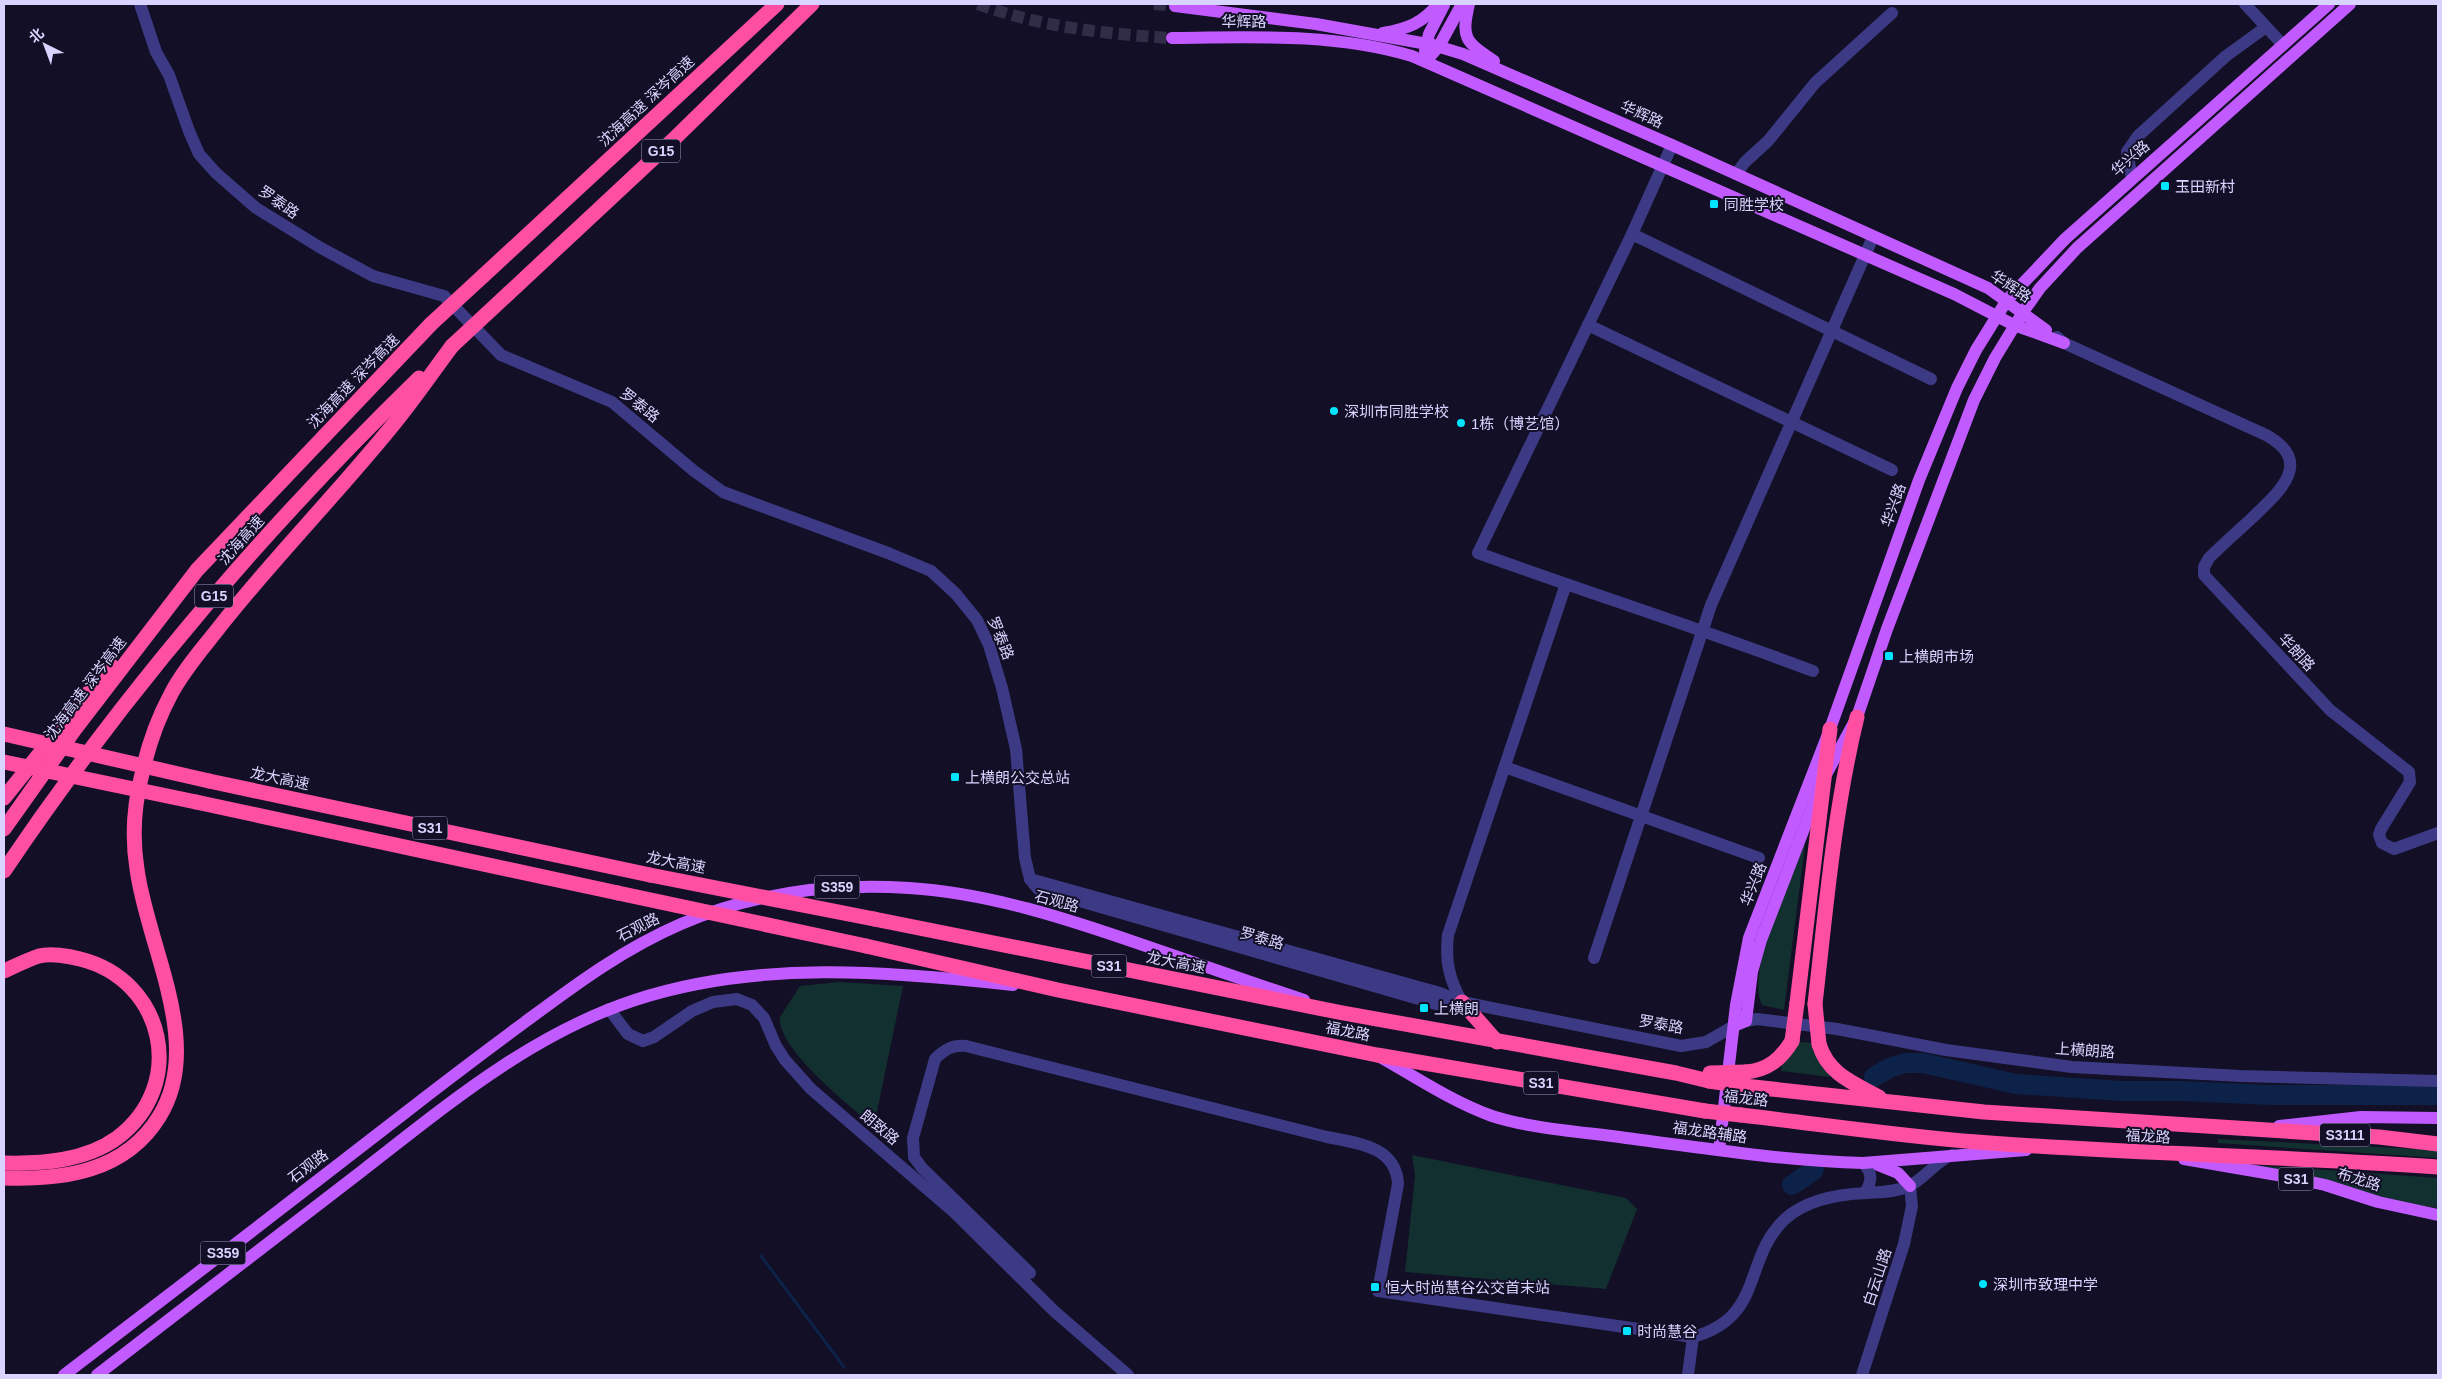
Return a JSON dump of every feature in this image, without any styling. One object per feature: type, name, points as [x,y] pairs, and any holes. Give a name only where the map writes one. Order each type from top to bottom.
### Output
[{"type":"highway","name":"沈海高速 深岑高速","points":[[4,829],[75,729],[197,570],[431,324],[778,4]]},
{"type":"highway","name":"G15","points":[[452,346],[680,133],[812,5]]},
{"type":"highway","name":"沈海高速","points":[[4,871],[111,723],[229,579],[321,477],[452,346]]},
{"type":"highway","points":[[4,1178],[38,1179],[79,1174],[109,1163],[135,1145],[159,1117],[174,1082],[177,1055],[175,1030],[171,1004],[143,904],[137,870],[134,833],[141,777],[153,730],[172,691],[200,652],[285,548],[388,431],[452,346]]},
{"type":"highway","points":[[4,798],[151,614],[197,570]]},
{"type":"highway","points":[[1857,717],[1845,767],[1839,803],[1815,1004],[1819,1044],[1822,1056],[1830,1067],[1847,1080],[1885,1100]]},
{"type":"highway","points":[[1745,1079],[1775,1062],[1792,1041],[1822,782],[1830,729]]},
{"type":"highway","name":"龙大高速","points":[[4,734],[209,781],[650,875],[1343,1013]]},
{"type":"highway","name":"S31","points":[[4,762],[866,946],[1058,990]]},
{"type":"highway","points":[[4,971],[40,956],[72,957],[96,963],[115,973],[137,993],[149,1011],[156,1031],[159,1055],[157,1080],[149,1104],[134,1124],[116,1138],[95,1151],[74,1158],[31,1163],[4,1163]]},
{"type":"highway","name":"福龙路","points":[[1058,990],[1376,1055],[1741,1116],[1976,1142],[2056,1148],[2438,1167]]},
{"type":"highway","points":[[1462,1002],[1497,1042]]},
{"type":"highway","name":"福龙路","points":[[1343,1013],[1676,1073],[1745,1079],[1885,1100],[1984,1112],[2379,1137],[2438,1144]]},
{"type":"main road","points":[[1373,34],[1412,26],[1426,17],[1438,4]]},
{"type":"main road","points":[[1426,61],[1445,4]]},
{"type":"main road","points":[[1432,45],[1462,4]]},
{"type":"main road","points":[[1469,4],[1464,28],[1469,42],[1517,77]]},
{"type":"main road","name":"华兴路","points":[[1719,1150],[1740,974],[1749,938],[1830,729],[1919,480],[1957,388],[1996,315],[2007,300],[2064,238],[2329,4]]},
{"type":"main road","name":"华兴路","points":[[1746,1021],[1752,972],[1761,940],[1822,782],[1857,717],[1887,629],[1962,431],[1987,375],[2014,326],[2040,288],[2077,248],[2350,4]]},
{"type":"main road","name":"华辉路","points":[[1174,6],[1283,19],[1432,45],[1463,54],[1672,145],[1988,288],[2046,330]]},
{"type":"main road","name":"华辉路","points":[[1172,38],[1284,37],[1329,39],[1397,51],[1426,61],[1663,167],[1865,254],[1996,315],[2014,326],[2064,343]]},
{"type":"main road","name":"石观路","points":[[64,1375],[467,1064],[570,988],[617,956],[652,938],[682,924],[726,908],[770,896],[814,888],[911,888],[958,894],[1012,906],[1092,928],[1343,1013]]},
{"type":"main road","name":"S359","points":[[97,1375],[446,1106],[522,1052],[609,1010],[667,992],[760,975],[887,972],[1058,990]]},
{"type":"main road","name":"上横朗路","points":[[1734,1026],[1746,1021]]},
{"type":"main road","name":"福龙路辅路","points":[[1376,1055],[1452,1098],[1494,1116],[1578,1131],[1786,1158],[1863,1163],[1954,1154],[2056,1148]]},
{"type":"main road","name":"S31","points":[[2251,1129],[2361,1118],[2438,1118]]},
{"type":"main road","name":"布龙路","points":[[2152,1154],[2283,1176],[2324,1185],[2378,1202],[2438,1215]]},
{"type":"main road","points":[[1863,1163],[1890,1168],[1898,1173],[1910,1186]]},
{"type":"street","name":"罗泰路","points":[[140,4],[156,52],[168,75],[199,154],[216,173],[256,208],[321,248],[373,276],[444,296],[501,354],[612,402],[694,471],[723,492],[888,552],[931,571],[956,594],[977,620],[985,636],[1002,688],[1016,749],[1025,858],[1030,879],[1440,993],[1462,1002],[1681,1046],[1706,1042],[1734,1026]]},
{"type":"street","points":[[2245,4],[2283,45]]},
{"type":"street","points":[[1736,174],[1745,162],[1768,141],[1815,83],[1892,13]]},
{"type":"street","points":[[2132,178],[2127,152],[2138,136],[2219,63],[2266,27]]},
{"type":"street","points":[[1672,145],[1632,234],[1478,552],[1566,584],[1704,630],[1813,671]]},
{"type":"street","points":[[1632,234],[1931,379]]},
{"type":"street","points":[[1594,958],[1711,605],[1873,237]]},
{"type":"street","points":[[1588,325],[1892,470]]},
{"type":"street","name":"华辉路","points":[[2046,330],[2064,343],[2266,434]]},
{"type":"street","name":"华朗路","points":[[2266,434],[2276,440],[2286,451],[2290,467],[2288,478],[2277,495],[2209,558],[2204,567],[2204,575],[2330,710],[2409,772],[2410,782],[2380,829],[2382,843],[2394,849],[2438,833]]},
{"type":"street","points":[[1462,1002],[1452,984],[1447,967],[1448,934],[1506,767],[1566,584]]},
{"type":"street","points":[[1506,767],[1759,858]]},
{"type":"street","name":"朗致路","points":[[609,1010],[628,1034],[643,1041],[659,1034],[692,1011],[713,1002],[737,999],[752,1005],[764,1018],[776,1046],[811,1089],[955,1213],[1036,1294],[1128,1375]]},
{"type":"street","name":"上横朗路","points":[[1746,1021],[1757,1019],[1837,1030],[1946,1050],[2072,1067],[2241,1076],[2438,1081]]},
{"type":"street","points":[[1030,1273],[922,1168],[914,1156],[913,1138],[935,1059],[944,1050],[955,1046],[966,1046],[1327,1137],[1371,1146],[1384,1154],[1398,1175],[1398,1184],[1378,1291],[1693,1337],[1721,1326],[1744,1301],[1766,1246],[1775,1231],[1786,1219],[1815,1201],[1891,1191],[1910,1186],[1938,1162],[1954,1154]]},
{"type":"street","points":[[1863,1163],[1870,1172],[1871,1178],[1865,1193]]},
{"type":"street","name":"白云山路","points":[[1862,1375],[1904,1244],[1912,1206],[1910,1186]]},
{"type":"street","points":[[1688,1375],[1693,1337]]},
{"type":"green space","points":[[1802,845],[1805,845],[1784,1010],[1762,1005],[1758,991],[1759,972],[1771,926]]},
{"type":"green space","points":[[839,982],[903,986],[874,1126],[817,1076],[790,1045],[782,1030],[780,1017],[800,986]]},
{"type":"green space","points":[[1799,1042],[1814,1043],[1831,1075],[1830,1077],[1781,1071],[1782,1065]]},
{"type":"green space","points":[[2218,1139],[2438,1150],[2438,1158],[2218,1143]]},
{"type":"green space","points":[[1412,1155],[1626,1198],[1637,1209],[1606,1289],[1405,1272],[1415,1176]]},
{"type":"green space","points":[[2239,1164],[2438,1178],[2438,1208],[2403,1203]]},
{"type":"waterway","points":[[1874,1077],[1889,1068],[1905,1063],[1923,1063],[2016,1084],[2122,1091],[2183,1091],[2271,1095],[2438,1095]]},
{"type":"waterway","points":[[1792,1185],[1814,1170]]},
{"type":"waterway","points":[[761,1256],[844,1367]]},
{"type":"tunnel","points":[[978,4],[1049,24],[1123,34],[1172,38]]},
{"type":"tunnel","points":[[1154,4],[1175,6]]},
{"type":"place","name":"玉田新村","points":[[2165,186]]},
{"type":"place","name":"同胜学校","points":[[1714,204]]},
{"type":"place","name":"深圳市同胜学校","points":[[1334,411]]},
{"type":"place","name":"1栋（博艺馆）","points":[[1461,423]]},
{"type":"place","name":"上横朗市场","points":[[1889,656]]},
{"type":"place","name":"上横朗公交总站","points":[[955,777]]},
{"type":"place","name":"上横朗","points":[[1424,1008]]},
{"type":"place","name":"深圳市致理中学","points":[[1983,1284]]},
{"type":"place","name":"恒大时尚慧谷公交首末站","points":[[1375,1287]]},
{"type":"place","name":"时尚慧谷","points":[[1627,1331]]}]
